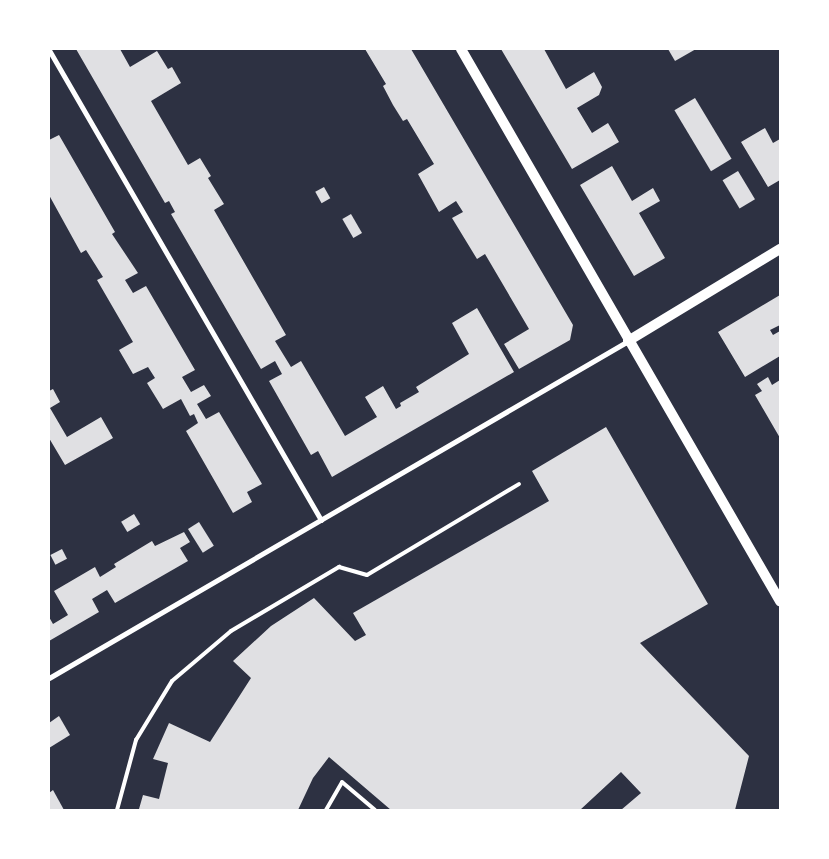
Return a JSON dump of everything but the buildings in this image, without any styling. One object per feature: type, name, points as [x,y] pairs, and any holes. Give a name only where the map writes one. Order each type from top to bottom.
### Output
[{"type":"main road","points":[[461,49],[628,341],[780,601]]},
{"type":"main road","points":[[628,341],[780,249]]},
{"type":"street","points":[[49,50],[320,520]]},
{"type":"street","points":[[49,678],[628,341]]},
{"type":"lane","points":[[117,810],[136,740],[172,681],[231,630],[339,567],[367,574],[519,484]]},
{"type":"lane","points":[[326,810],[342,782],[375,810]]}]
